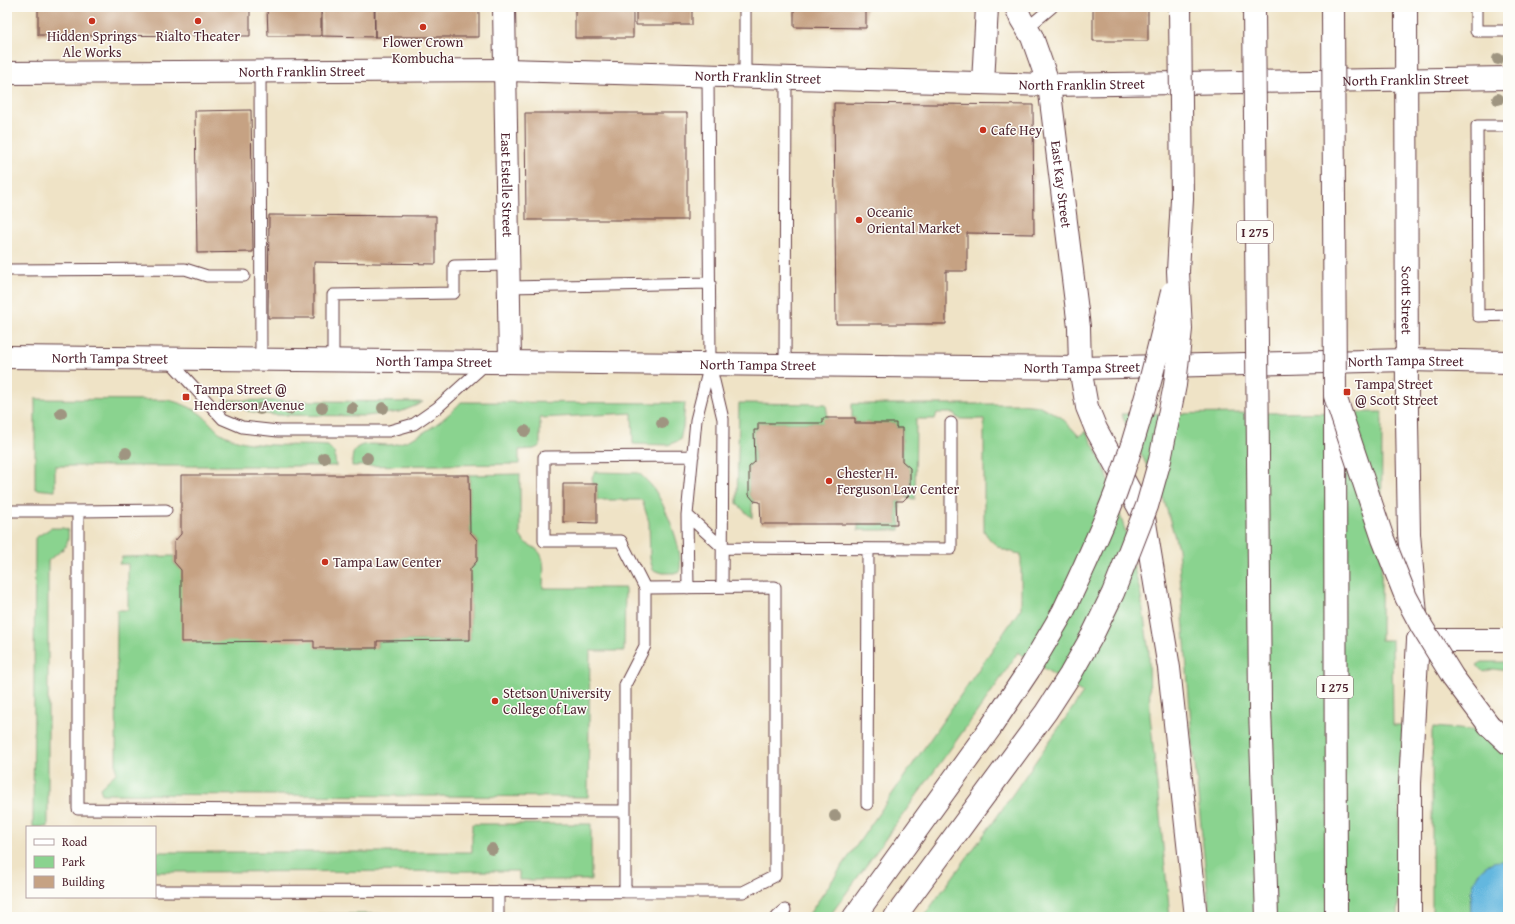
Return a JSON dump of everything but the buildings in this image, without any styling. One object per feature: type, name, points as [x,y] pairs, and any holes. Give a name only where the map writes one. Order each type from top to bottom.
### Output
[{"type":"main road","name":"East Estelle Street","points":[[504,7],[510,362]]},
{"type":"main road","points":[[983,83],[987,7]]},
{"type":"main road","name":"East Kay Street","points":[[1016,7],[1026,29],[1032,37],[1049,85],[1078,327],[1080,368],[1087,407],[1096,429],[1144,517],[1169,668],[1196,917]]},
{"type":"main road","points":[[895,917],[1046,712],[1070,675],[1113,594],[1147,506],[1160,460],[1170,416],[1179,357],[1181,329],[1178,271],[1182,199],[1180,7]]},
{"type":"main road","name":"I 275","points":[[1254,7],[1260,715],[1267,917]]},
{"type":"main road","name":"I 275","points":[[1333,7],[1336,917]]},
{"type":"main road","name":"Scott Street","points":[[1406,7],[1409,534],[1418,640],[1410,783],[1410,917]]},
{"type":"main road","name":"North Franklin Street","points":[[7,73],[506,70],[1049,85],[1508,78]]},
{"type":"main road","points":[[854,917],[991,727],[1029,670],[1063,612],[1100,531],[1132,446],[1178,271]]},
{"type":"main road","name":"North Tampa Street","points":[[7,357],[1080,368],[1407,360],[1508,362]]},
{"type":"main road","points":[[1335,396],[1384,539],[1406,597],[1422,627],[1453,677],[1489,725],[1508,743]]},
{"type":"main road","points":[[1418,640],[1508,640]]},
{"type":"lane","points":[[745,7],[745,77]]},
{"type":"lane","points":[[1026,29],[1052,7]]},
{"type":"lane","points":[[1476,7],[1476,31],[1508,31]]},
{"type":"lane","points":[[260,71],[262,360]]},
{"type":"lane","points":[[708,76],[710,364],[723,419],[722,587]]},
{"type":"lane","points":[[785,365],[786,78]]},
{"type":"lane","points":[[1508,126],[1477,126],[1478,316],[1508,315]]},
{"type":"lane","points":[[334,360],[333,295],[454,293],[454,266],[509,265]]},
{"type":"lane","points":[[7,270],[185,269],[207,276],[244,276]]},
{"type":"lane","points":[[509,287],[710,283]]},
{"type":"lane","points":[[168,358],[223,419],[242,427],[278,431],[389,431],[414,424],[437,408],[488,362]]},
{"type":"lane","points":[[688,588],[688,515],[696,420],[710,364]]},
{"type":"lane","points":[[688,515],[723,548],[951,549],[951,423]]},
{"type":"lane","points":[[625,892],[625,685],[645,646],[645,588],[621,540],[544,540],[544,457],[693,456]]},
{"type":"lane","points":[[7,511],[166,510]]},
{"type":"lane","points":[[78,511],[78,809],[625,811]]},
{"type":"lane","points":[[867,804],[868,549]]},
{"type":"lane","points":[[156,891],[743,892],[774,876],[774,587],[645,588]]},
{"type":"lane","points":[[498,891],[498,917]]},
{"type":"green space","points":[[35,399],[168,400],[182,404],[194,410],[202,415],[219,432],[244,442],[272,445],[328,446],[334,452],[336,466],[55,466],[55,491],[35,489]]},
{"type":"green space","points":[[223,400],[423,402],[400,412],[366,416],[274,415],[248,411]]},
{"type":"green space","points":[[461,402],[685,403],[683,427],[680,440],[668,445],[633,444],[632,413],[540,418],[540,446],[534,449],[519,450],[519,464],[352,466],[353,452],[361,445],[389,445],[409,440],[438,423]]},
{"type":"green space","points":[[739,403],[826,404],[828,418],[823,423],[758,423],[758,430],[754,430],[755,462],[749,467],[749,495],[754,501],[752,504],[752,518],[737,504]]},
{"type":"green space","points":[[852,404],[1020,404],[1040,406],[1061,417],[1079,436],[1086,431],[1104,466],[1125,530],[1141,596],[1149,653],[1150,715],[1170,917],[923,917],[994,821],[1083,693],[1018,652],[995,687],[829,917],[807,917],[1021,608],[1021,554],[1009,552],[999,547],[987,536],[984,531],[984,419],[960,419],[956,417],[955,413],[937,413],[935,419],[916,419],[915,499],[906,498],[910,494],[910,468],[902,461],[902,428],[896,428],[896,423],[855,423],[855,418],[852,418]]},
{"type":"green space","points":[[1382,412],[1381,640],[1392,640],[1393,725],[1403,725],[1400,771],[1398,917],[1210,917],[1191,724],[1178,548],[1164,500],[1121,414]]},
{"type":"green space","points":[[595,472],[639,473],[651,485],[664,506],[677,542],[680,554],[679,573],[663,573],[653,570],[650,559],[649,522],[642,500],[597,500],[597,484],[593,484],[592,477]]},
{"type":"green space","points":[[520,474],[520,535],[526,543],[539,552],[542,557],[544,567],[543,588],[625,588],[624,651],[590,651],[588,797],[102,794],[100,788],[116,773],[117,610],[128,610],[128,564],[119,564],[122,557],[174,556],[174,563],[181,570],[314,641],[315,648],[377,648],[377,641],[470,640],[470,569],[477,561],[477,540],[470,532],[469,475]]},
{"type":"green space","points":[[896,501],[900,501],[900,530],[858,530],[858,524],[897,524]]},
{"type":"green space","points":[[51,528],[63,528],[68,530],[68,542],[64,548],[48,561],[48,826],[33,826],[35,538]]},
{"type":"green space","points":[[1482,662],[1508,662],[1508,671],[1493,669],[1483,672],[1477,665]]},
{"type":"green space","points":[[1433,727],[1483,731],[1508,755],[1508,862],[1504,861],[1470,899],[1471,917],[1432,917]]},
{"type":"green space","points":[[472,824],[591,824],[591,880],[519,880],[519,871],[156,872],[156,852],[472,852]]},
{"type":"green space","points":[[317,914],[377,914],[413,917],[334,917]]},
{"type":"water","points":[[1508,862],[1508,917],[1471,917],[1472,887],[1478,874],[1491,863]]},
{"type":"place","name":"Hidden Springs Ale Works","points":[[92,21]]},
{"type":"place","name":"Rialto Theater","points":[[198,21]]},
{"type":"place","name":"Flower Crown Kombucha","points":[[423,27]]},
{"type":"place","name":"Cafe Hey","points":[[983,130]]},
{"type":"place","name":"Oceanic Oriental Market","points":[[859,220]]},
{"type":"place","name":"Tampa Street @ Scott Street","points":[[1347,392]]},
{"type":"place","name":"Tampa Street @ Henderson Avenue","points":[[186,397]]},
{"type":"place","name":"Chester H. Ferguson Law Center","points":[[829,481]]},
{"type":"place","name":"Tampa Law Center","points":[[325,562]]},
{"type":"place","name":"Stetson University College of Law","points":[[495,701]]}]
